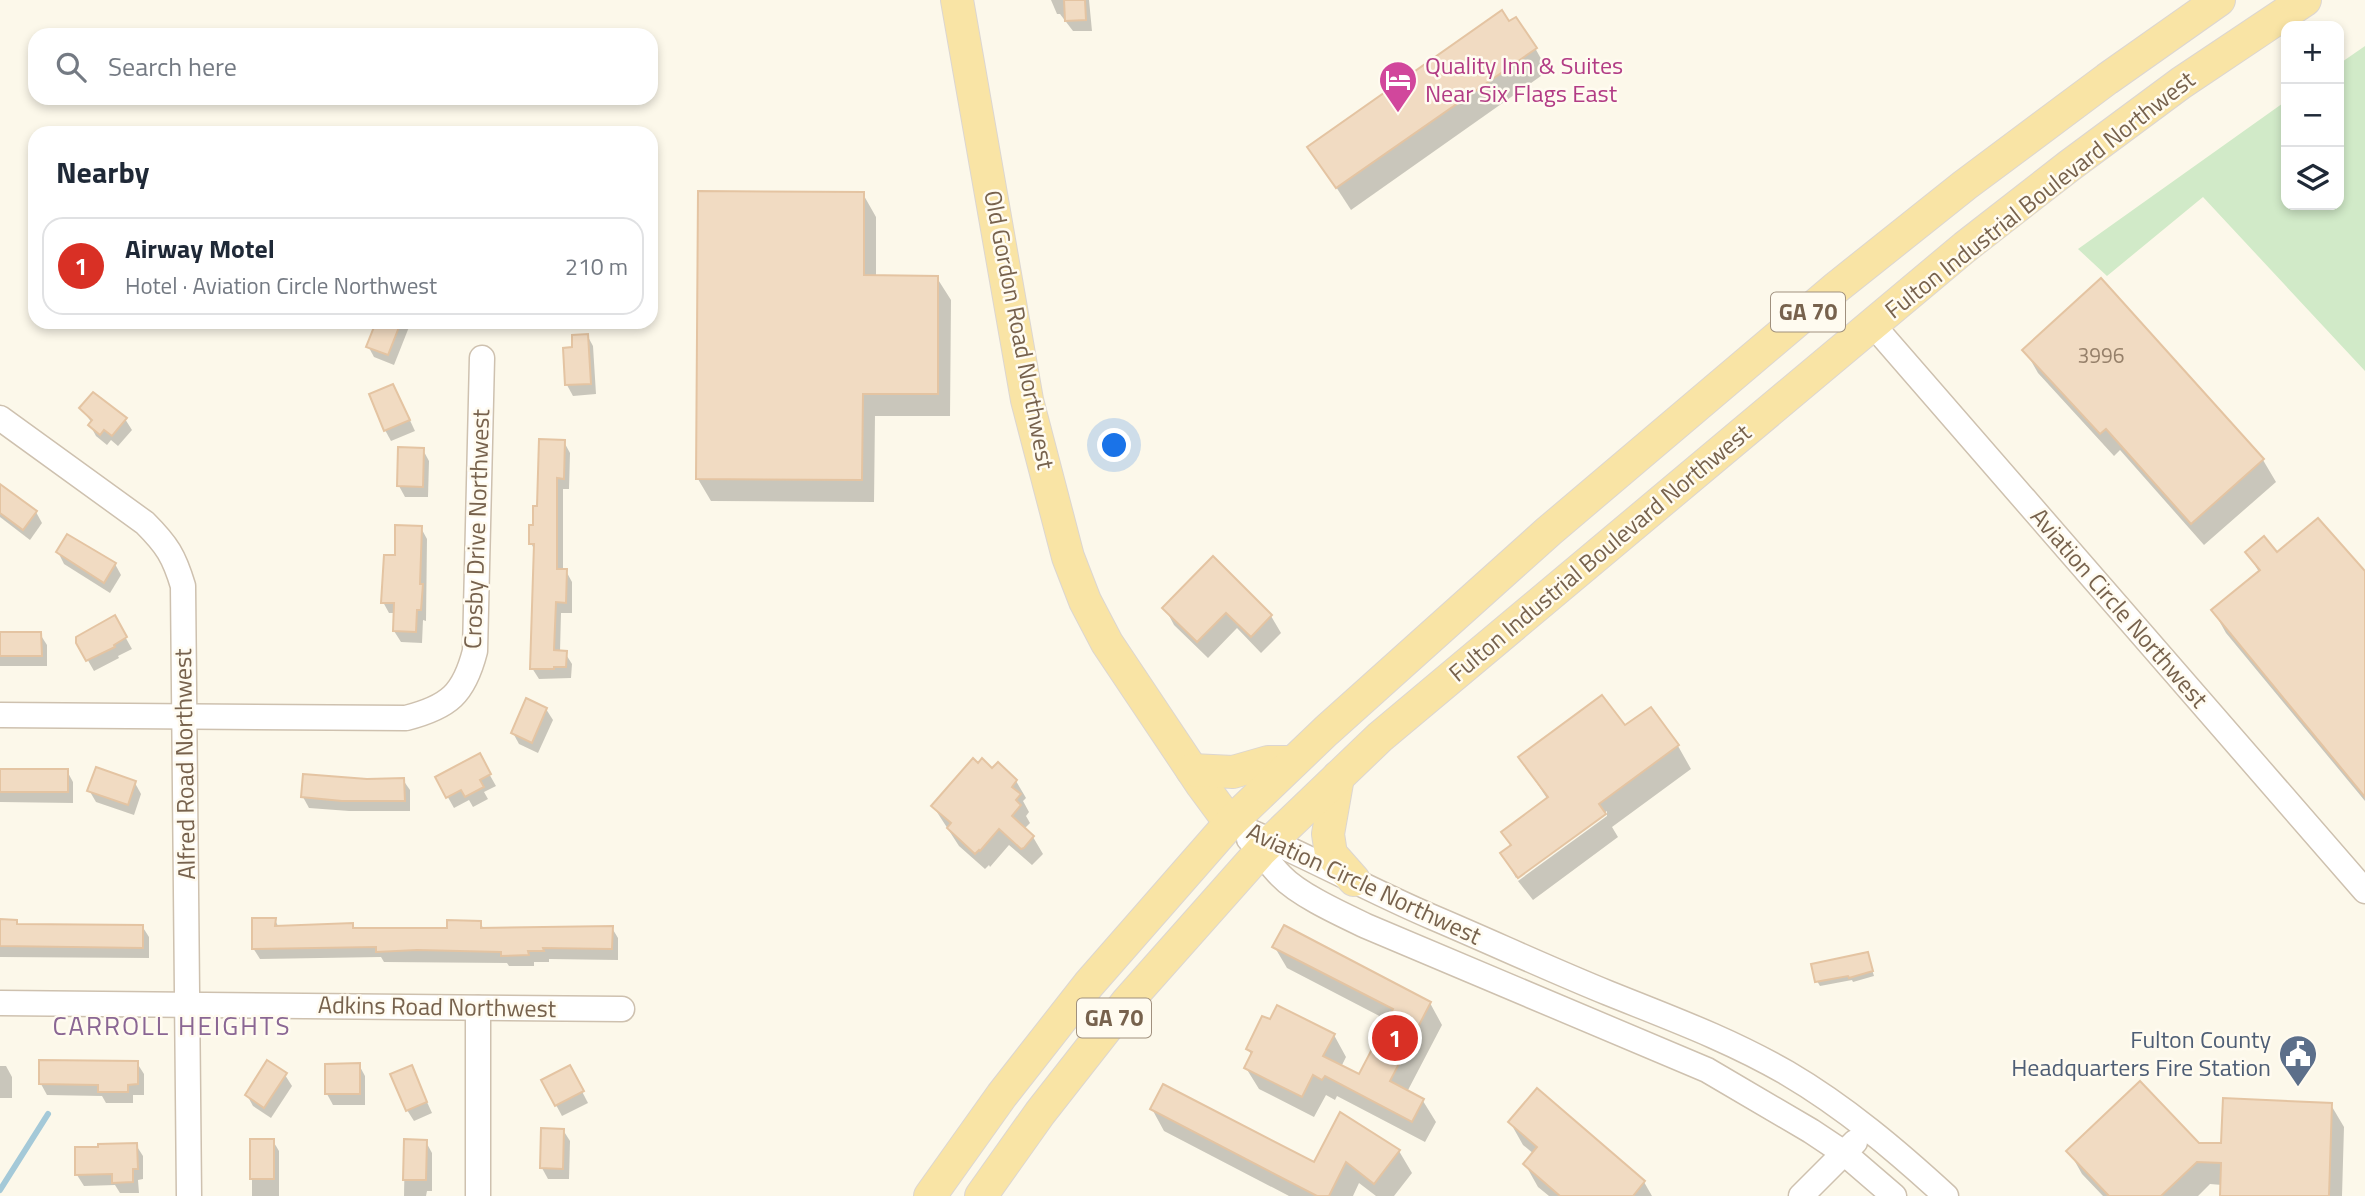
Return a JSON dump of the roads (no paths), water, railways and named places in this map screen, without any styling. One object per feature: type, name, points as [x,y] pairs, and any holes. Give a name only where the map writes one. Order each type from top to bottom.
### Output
[{"type":"main road","name":"Old Gordon Road Northwest","points":[[957,0],[1027,400],[1068,556],[1084,601],[1107,643],[1230,823]]},
{"type":"main road","name":"Fulton Industrial Boulevard Northwest","points":[[930,1196],[1002,1095],[1089,984],[1230,823],[1293,762],[1484,587],[1837,287],[1976,177],[2219,0]]},
{"type":"main road","name":"Fulton Industrial Boulevard Northwest","points":[[981,1196],[1040,1113],[1127,1002],[1267,845],[1380,737],[1965,247],[2181,83],[2305,0]]},
{"type":"main road","points":[[1192,770],[1233,772],[1268,762],[1293,762]]},
{"type":"main road","points":[[1338,777],[1328,834],[1331,854],[1354,880]]},
{"type":"street","name":"Aviation Circle Northwest","points":[[1873,325],[2365,891]]},
{"type":"street","name":"Crosby Drive Northwest","points":[[0,715],[406,718],[433,711],[454,696],[470,674],[475,651],[482,358]]},
{"type":"street","name":"Alfred Road Northwest","points":[[0,418],[145,523],[166,544],[177,564],[183,586],[189,1196]]},
{"type":"street","name":"Aviation Circle Northwest","points":[[1230,823],[1267,845],[1354,880],[1402,905],[1582,982],[1716,1035],[1788,1074],[1867,1128],[1899,1152],[1946,1196]]},
{"type":"street","name":"Aviation Circle Northwest","points":[[1267,845],[1282,878],[1323,905],[1366,926],[1707,1070],[1766,1103],[1844,1153],[1894,1196]]},
{"type":"street","name":"Adkins Road Northwest","points":[[0,1003],[622,1009]]},
{"type":"street","points":[[478,1008],[478,1196]]},
{"type":"street","points":[[1801,1196],[1867,1128]]},
{"type":"waterway","points":[[0,1190],[48,1114]]},
{"type":"place","name":"Quality Inn & Suites Near Six Flags East","points":[[1398,114]]},
{"type":"place","name":"Airway Motel","points":[[1395,1038]]},
{"type":"place","name":"Fulton County Headquarters Fire Station","points":[[2298,1088]]},
{"type":"district","name":"CARROLL HEIGHTS","points":[[172,1026]]}]
